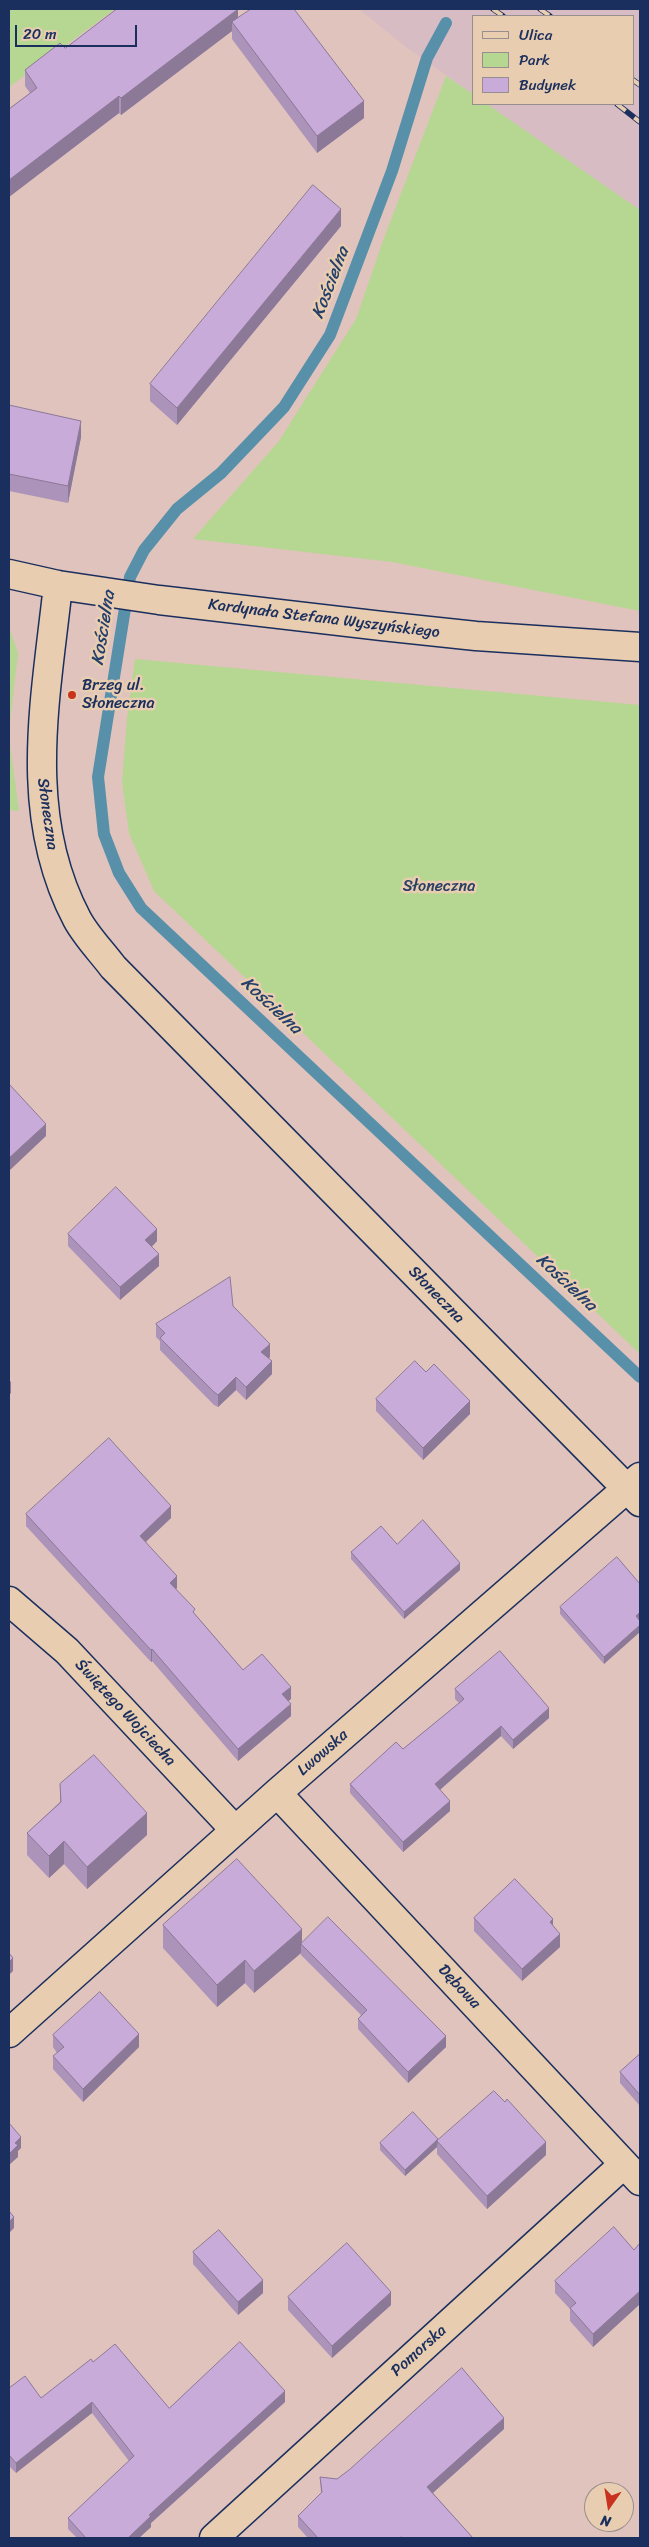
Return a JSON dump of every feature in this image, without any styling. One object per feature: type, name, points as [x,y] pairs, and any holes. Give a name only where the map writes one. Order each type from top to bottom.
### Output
[{"type":"street","name":"Kardynała Stefana Wyszyńskiego","points":[[9,574],[58,585],[159,600],[476,636],[640,648]]},
{"type":"street","name":"Słoneczna","points":[[58,585],[40,766],[45,823],[57,876],[78,920],[113,967],[636,1489]]},
{"type":"street","name":"Lwowska","points":[[9,2033],[277,1793],[636,1489]]},
{"type":"street","name":"Świętego Wojciecha","points":[[9,1601],[67,1651],[236,1830]]},
{"type":"street","name":"Dębowa","points":[[277,1793],[632,2173]]},
{"type":"street","name":"Pomorska","points":[[214,2538],[632,2173]]},
{"type":"shaded area","points":[[359,9],[640,9],[640,211],[487,105],[634,105],[634,15],[472,15],[472,93],[406,47]]},
{"type":"green space","points":[[9,9],[115,9],[9,87]]},
{"type":"green space","points":[[446,76],[472,93],[472,105],[488,105],[640,210],[640,611],[392,562],[193,539],[279,441],[356,319],[384,238]]},
{"type":"green space","points":[[9,627],[18,653],[9,732]]},
{"type":"green space","name":"Słoneczna","points":[[135,659],[640,705],[640,1354],[154,891],[129,833],[122,782],[127,719]]},
{"type":"green space","points":[[9,737],[19,811],[9,810]]},
{"type":"building","points":[[117,9],[238,9],[9,180],[9,109],[37,88],[25,70],[60,43],[65,48]]},
{"type":"building","points":[[251,9],[294,9],[364,101],[317,136],[232,22]]},
{"type":"building","points":[[313,185],[341,209],[177,408],[150,384]]},
{"type":"building","points":[[9,405],[81,421],[68,486],[9,474]]},
{"type":"building","points":[[9,1084],[46,1124],[9,1158]]},
{"type":"building","points":[[116,1187],[157,1229],[145,1240],[159,1254],[120,1287],[68,1234]]},
{"type":"building","points":[[230,1277],[233,1306],[270,1344],[261,1352],[272,1361],[246,1387],[236,1377],[218,1395],[160,1338],[165,1333],[156,1324]]},
{"type":"building","points":[[415,1361],[426,1372],[434,1364],[470,1401],[423,1448],[376,1399]]},
{"type":"building","points":[[109,1438],[171,1506],[140,1536],[177,1576],[170,1583],[195,1609],[193,1612],[243,1670],[262,1654],[291,1687],[282,1694],[291,1704],[238,1749],[152,1649],[26,1514]]},
{"type":"building","points":[[423,1520],[460,1563],[404,1612],[351,1552],[381,1526],[397,1544]]},
{"type":"building","points":[[617,1557],[640,1584],[640,1612],[636,1616],[640,1621],[640,1625],[604,1657],[560,1607]]},
{"type":"building","points":[[500,1651],[549,1708],[513,1740],[501,1726],[435,1784],[450,1801],[403,1842],[350,1784],[396,1742],[403,1749],[464,1699],[455,1689]]},
{"type":"building","points":[[94,1755],[147,1813],[87,1867],[64,1841],[49,1856],[27,1833],[61,1802],[60,1784]]},
{"type":"building","points":[[237,1859],[302,1929],[254,1971],[245,1960],[217,1985],[163,1925]]},
{"type":"building","points":[[515,1879],[553,1919],[550,1922],[560,1934],[522,1969],[474,1918]]},
{"type":"building","points":[[328,1917],[446,2036],[408,2072],[358,2019],[367,2010],[301,1944]]},
{"type":"building","points":[[9,1953],[13,1958],[9,1962]]},
{"type":"building","points":[[100,1992],[139,2034],[83,2089],[53,2056],[64,2047],[53,2035]]},
{"type":"building","points":[[640,2054],[640,2095],[620,2072]]},
{"type":"building","points":[[494,2091],[505,2102],[507,2099],[546,2142],[487,2196],[437,2141]]},
{"type":"building","points":[[413,2112],[438,2139],[405,2170],[380,2143]]},
{"type":"building","points":[[9,2123],[21,2137],[15,2143],[18,2145],[9,2154]]},
{"type":"building","points":[[9,2211],[14,2217],[9,2222]]},
{"type":"building","points":[[614,2227],[634,2250],[640,2243],[640,2291],[593,2334],[570,2308],[576,2303],[555,2281]]},
{"type":"building","points":[[219,2230],[263,2280],[238,2302],[193,2252]]},
{"type":"building","points":[[347,2243],[391,2292],[332,2346],[288,2297]]},
{"type":"building","points":[[240,2342],[285,2391],[149,2515],[151,2516],[128,2538],[86,2538],[68,2518],[134,2456],[92,2402],[16,2463],[9,2455],[9,2388],[25,2376],[41,2398],[91,2359],[93,2362],[115,2344],[169,2408]]},
{"type":"building","points":[[462,2368],[504,2418],[427,2487],[473,2538],[318,2538],[298,2516],[322,2492],[320,2477],[337,2479],[349,2470]]},
{"type":"waterway","name":"Kościelna","points":[[446,23],[427,58],[392,171],[330,335],[284,407],[221,473],[177,509],[144,550],[130,577],[98,777],[104,834],[119,873],[141,908],[640,1377]]},
{"type":"railway","points":[[493,9],[502,15]]},
{"type":"railway","points":[[540,9],[549,15]]},
{"type":"railway","points":[[634,81],[640,85]]},
{"type":"railway","points":[[618,105],[640,122]]},
{"type":"place","name":"Brzeg ul. Słoneczna","points":[[72,695]]}]
